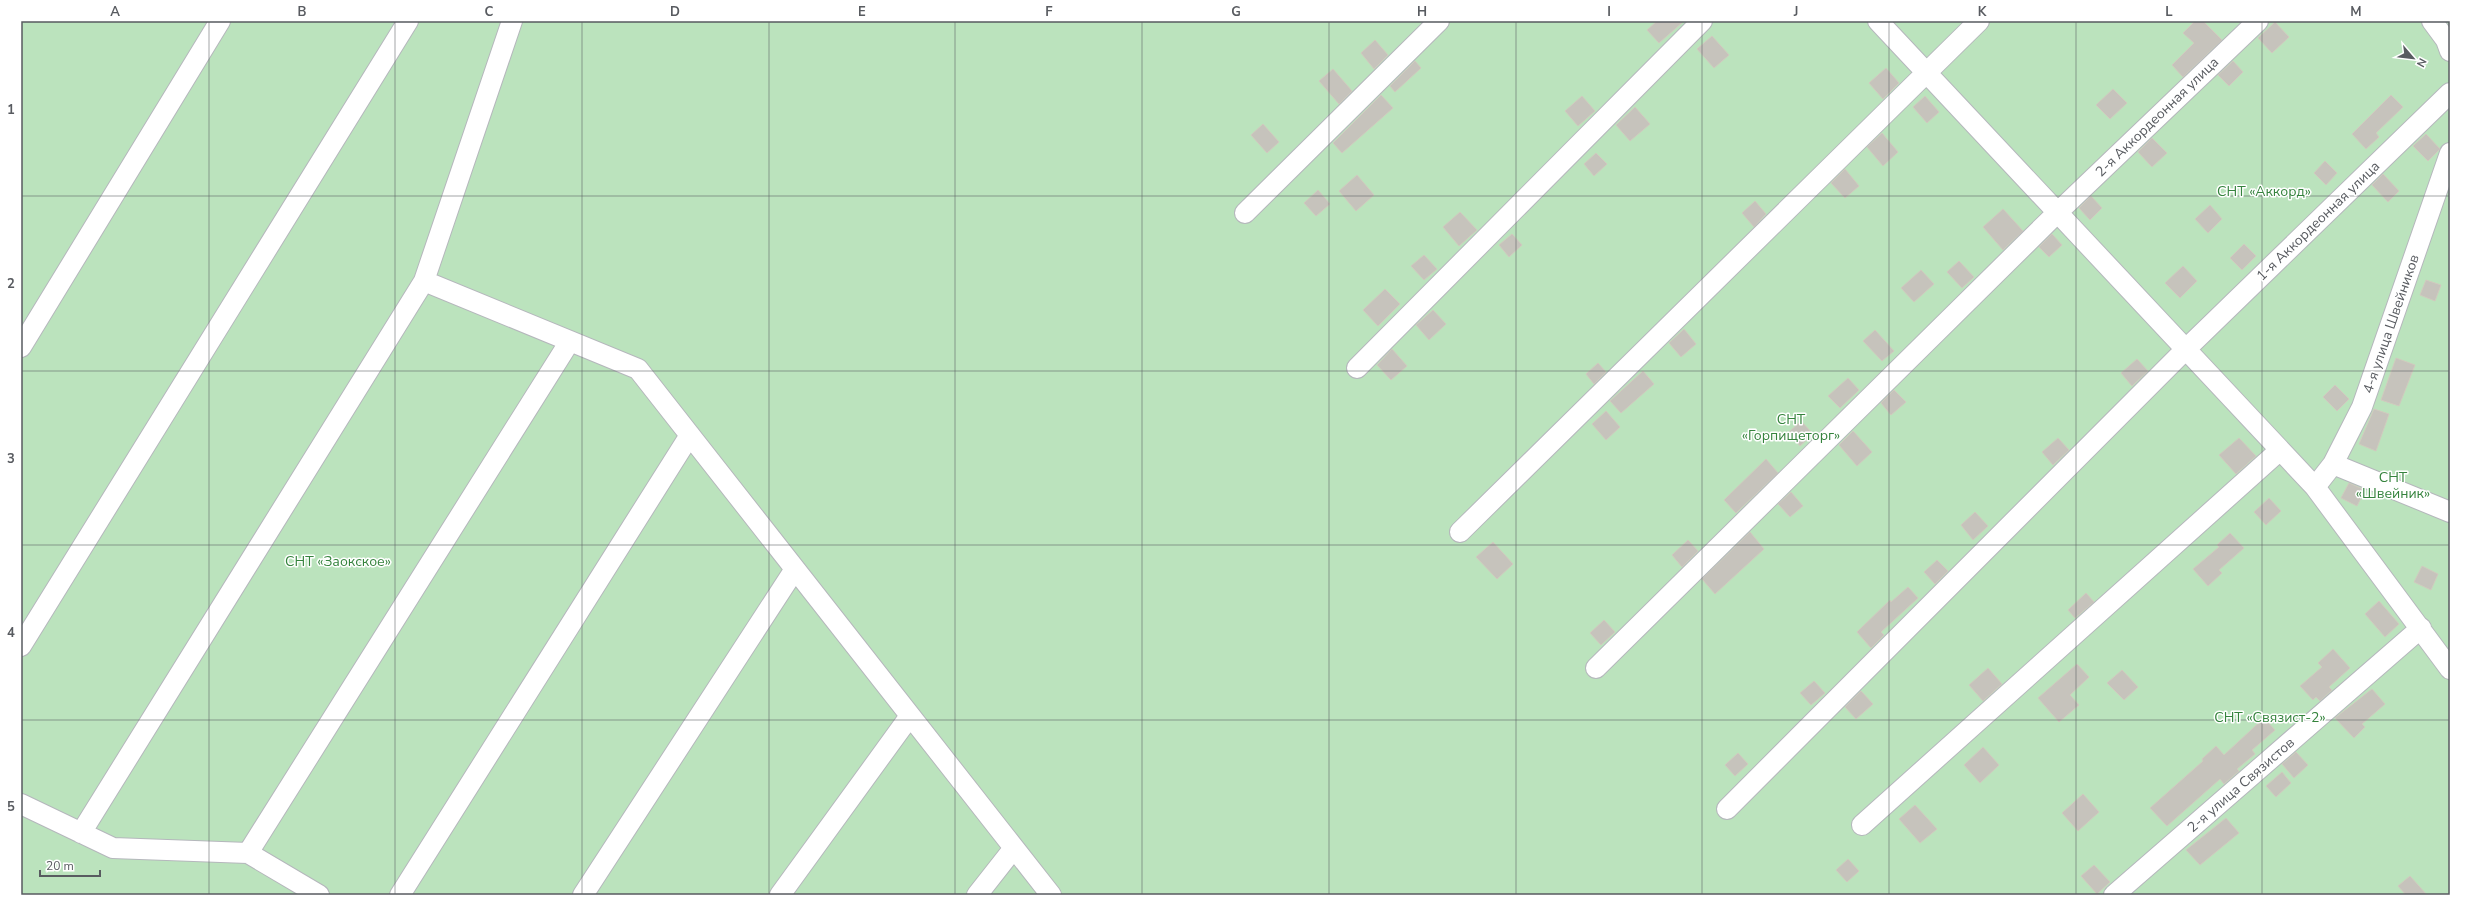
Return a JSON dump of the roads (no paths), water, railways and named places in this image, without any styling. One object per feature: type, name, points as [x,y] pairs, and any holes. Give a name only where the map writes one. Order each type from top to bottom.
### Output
[{"type":"street","points":[[21,347],[220,21]]},
{"type":"street","points":[[21,646],[408,21]]},
{"type":"street","points":[[81,833],[424,281],[512,21]]},
{"type":"street","points":[[1245,213],[1439,21]]},
{"type":"street","points":[[1356,368],[1702,21]]},
{"type":"street","points":[[1878,21],[2279,451],[2315,487],[2450,669]]},
{"type":"street","points":[[1460,532],[1925,72],[1979,21]]},
{"type":"street","name":"2-я Аккордеонная улица","points":[[1596,668],[2057,213],[2258,21]]},
{"type":"street","points":[[2432,21],[2448,42]]},
{"type":"street","name":"1-я Аккордеонная улица","points":[[1727,809],[2185,350],[2450,93]]},
{"type":"street","name":"4-я улица Швейников","points":[[2315,487],[2333,464],[2362,407],[2450,153]]},
{"type":"street","points":[[424,281],[638,369],[1051,895]]},
{"type":"street","points":[[248,853],[570,341]]},
{"type":"street","points":[[400,895],[690,435]]},
{"type":"street","points":[[1862,825],[2279,451]]},
{"type":"street","points":[[2333,464],[2450,512]]},
{"type":"street","points":[[583,895],[795,569]]},
{"type":"street","name":"2-я улица Связистов","points":[[2114,895],[2421,628]]},
{"type":"street","points":[[780,895],[910,716]]},
{"type":"street","points":[[21,804],[113,848],[248,853],[319,895]]},
{"type":"street","points":[[977,895],[1014,848]]},
{"type":"park label","name":"СНТ «Аккорд»","points":[[2264,191]]},
{"type":"park label","name":"СНТ «Горпищеторг»","points":[[1791,428]]},
{"type":"park label","name":"СНТ «Швейник»","points":[[2393,486]]},
{"type":"park label","name":"СНТ «Заокское»","points":[[338,561]]},
{"type":"park label","name":"СНТ «Связист-2»","points":[[2270,717]]}]
